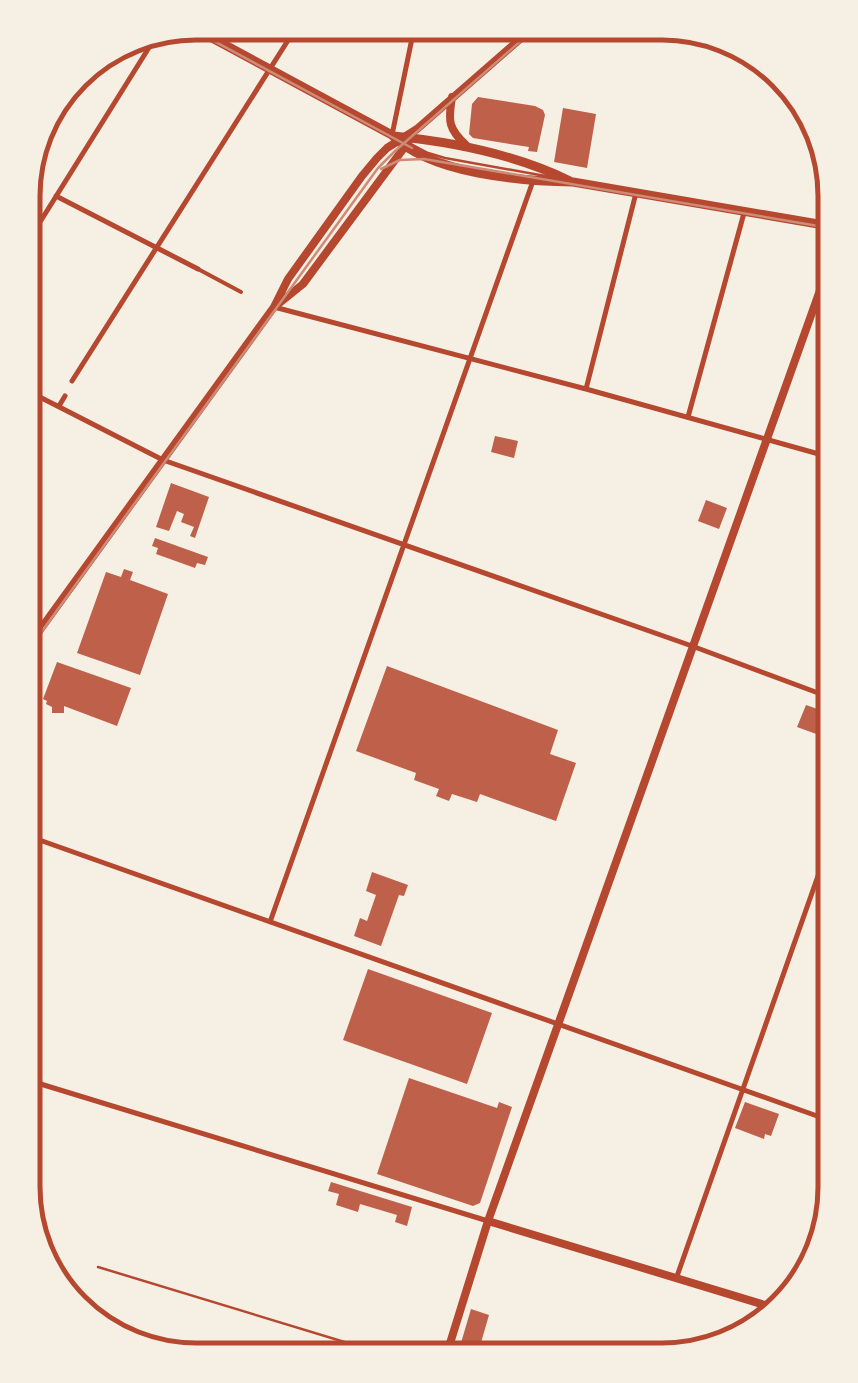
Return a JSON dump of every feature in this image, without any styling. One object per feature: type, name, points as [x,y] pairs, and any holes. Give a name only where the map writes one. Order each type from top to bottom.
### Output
[{"type":"main road","points":[[214,40],[402,139],[436,162],[533,181],[570,181],[818,224]]},
{"type":"main road","points":[[402,139],[467,146],[521,160],[570,181]]},
{"type":"street","points":[[72,381],[288,40]]},
{"type":"street","points":[[274,308],[303,284],[376,186],[402,139],[413,40]]},
{"type":"street","points":[[40,631],[274,308],[288,279],[362,176],[518,40]]},
{"type":"street","points":[[40,222],[149,48]]},
{"type":"street","points":[[452,96],[450,126],[467,146]]},
{"type":"street","points":[[376,186],[402,139]]},
{"type":"street","points":[[270,922],[533,181]]},
{"type":"street","points":[[586,389],[636,193]]},
{"type":"street","points":[[56,196],[241,292]]},
{"type":"street","points":[[688,418],[744,211]]},
{"type":"street","points":[[450,1343],[488,1221],[818,296]]},
{"type":"street","points":[[274,308],[818,454]]},
{"type":"street","points":[[59,406],[65,396]]},
{"type":"street","points":[[40,397],[164,460],[818,693]]},
{"type":"street","points":[[40,840],[818,1116]]},
{"type":"street","points":[[676,1279],[818,877]]},
{"type":"street","points":[[40,1084],[764,1305]]},
{"type":"lane","points":[[402,139],[445,158],[570,181]]},
{"type":"lane","points":[[98,1266],[347,1343]]},
{"type":"building","points":[[478,97],[543,110],[537,152],[528,151],[529,147],[473,138],[469,134],[472,104]]},
{"type":"building","points":[[563,108],[596,114],[587,168],[554,162]]},
{"type":"building","points":[[495,436],[518,441],[514,458],[491,452]]},
{"type":"building","points":[[171,483],[209,497],[195,538],[190,536],[194,527],[181,522],[184,514],[177,511],[169,531],[156,527]]},
{"type":"building","points":[[706,500],[727,508],[719,529],[698,521]]},
{"type":"building","points":[[155,538],[208,557],[205,565],[197,563],[195,568],[156,554],[158,548],[152,546]]},
{"type":"building","points":[[124,569],[133,572],[130,580],[168,594],[140,675],[77,653],[106,572],[121,577]]},
{"type":"building","points":[[57,662],[131,688],[117,726],[64,706],[64,713],[52,713],[52,707],[43,699]]},
{"type":"building","points":[[387,666],[558,730],[550,754],[576,763],[556,821],[480,794],[477,802],[452,794],[449,801],[436,796],[439,789],[414,780],[416,773],[356,751]]},
{"type":"building","points":[[806,705],[818,709],[818,735],[797,727]]},
{"type":"building","points":[[372,872],[408,885],[404,896],[399,895],[381,946],[354,936],[360,918],[367,921],[376,895],[366,891]]},
{"type":"building","points":[[368,969],[492,1013],[467,1084],[343,1040]]},
{"type":"building","points":[[409,1078],[497,1108],[499,1102],[512,1107],[480,1203],[473,1206],[377,1174]]},
{"type":"building","points":[[745,1102],[779,1114],[771,1136],[765,1134],[764,1139],[735,1128]]},
{"type":"building","points":[[331,1182],[412,1207],[407,1226],[395,1222],[397,1215],[360,1204],[358,1212],[336,1205],[339,1194],[328,1191]]},
{"type":"building","points":[[471,1309],[489,1315],[481,1343],[461,1343]]},
{"type":"tram line","points":[[212,40],[412,148]]},
{"type":"tram line","points":[[40,634],[378,168],[522,40]]},
{"type":"tram line","points":[[381,169],[400,160],[424,159],[818,226]]}]
